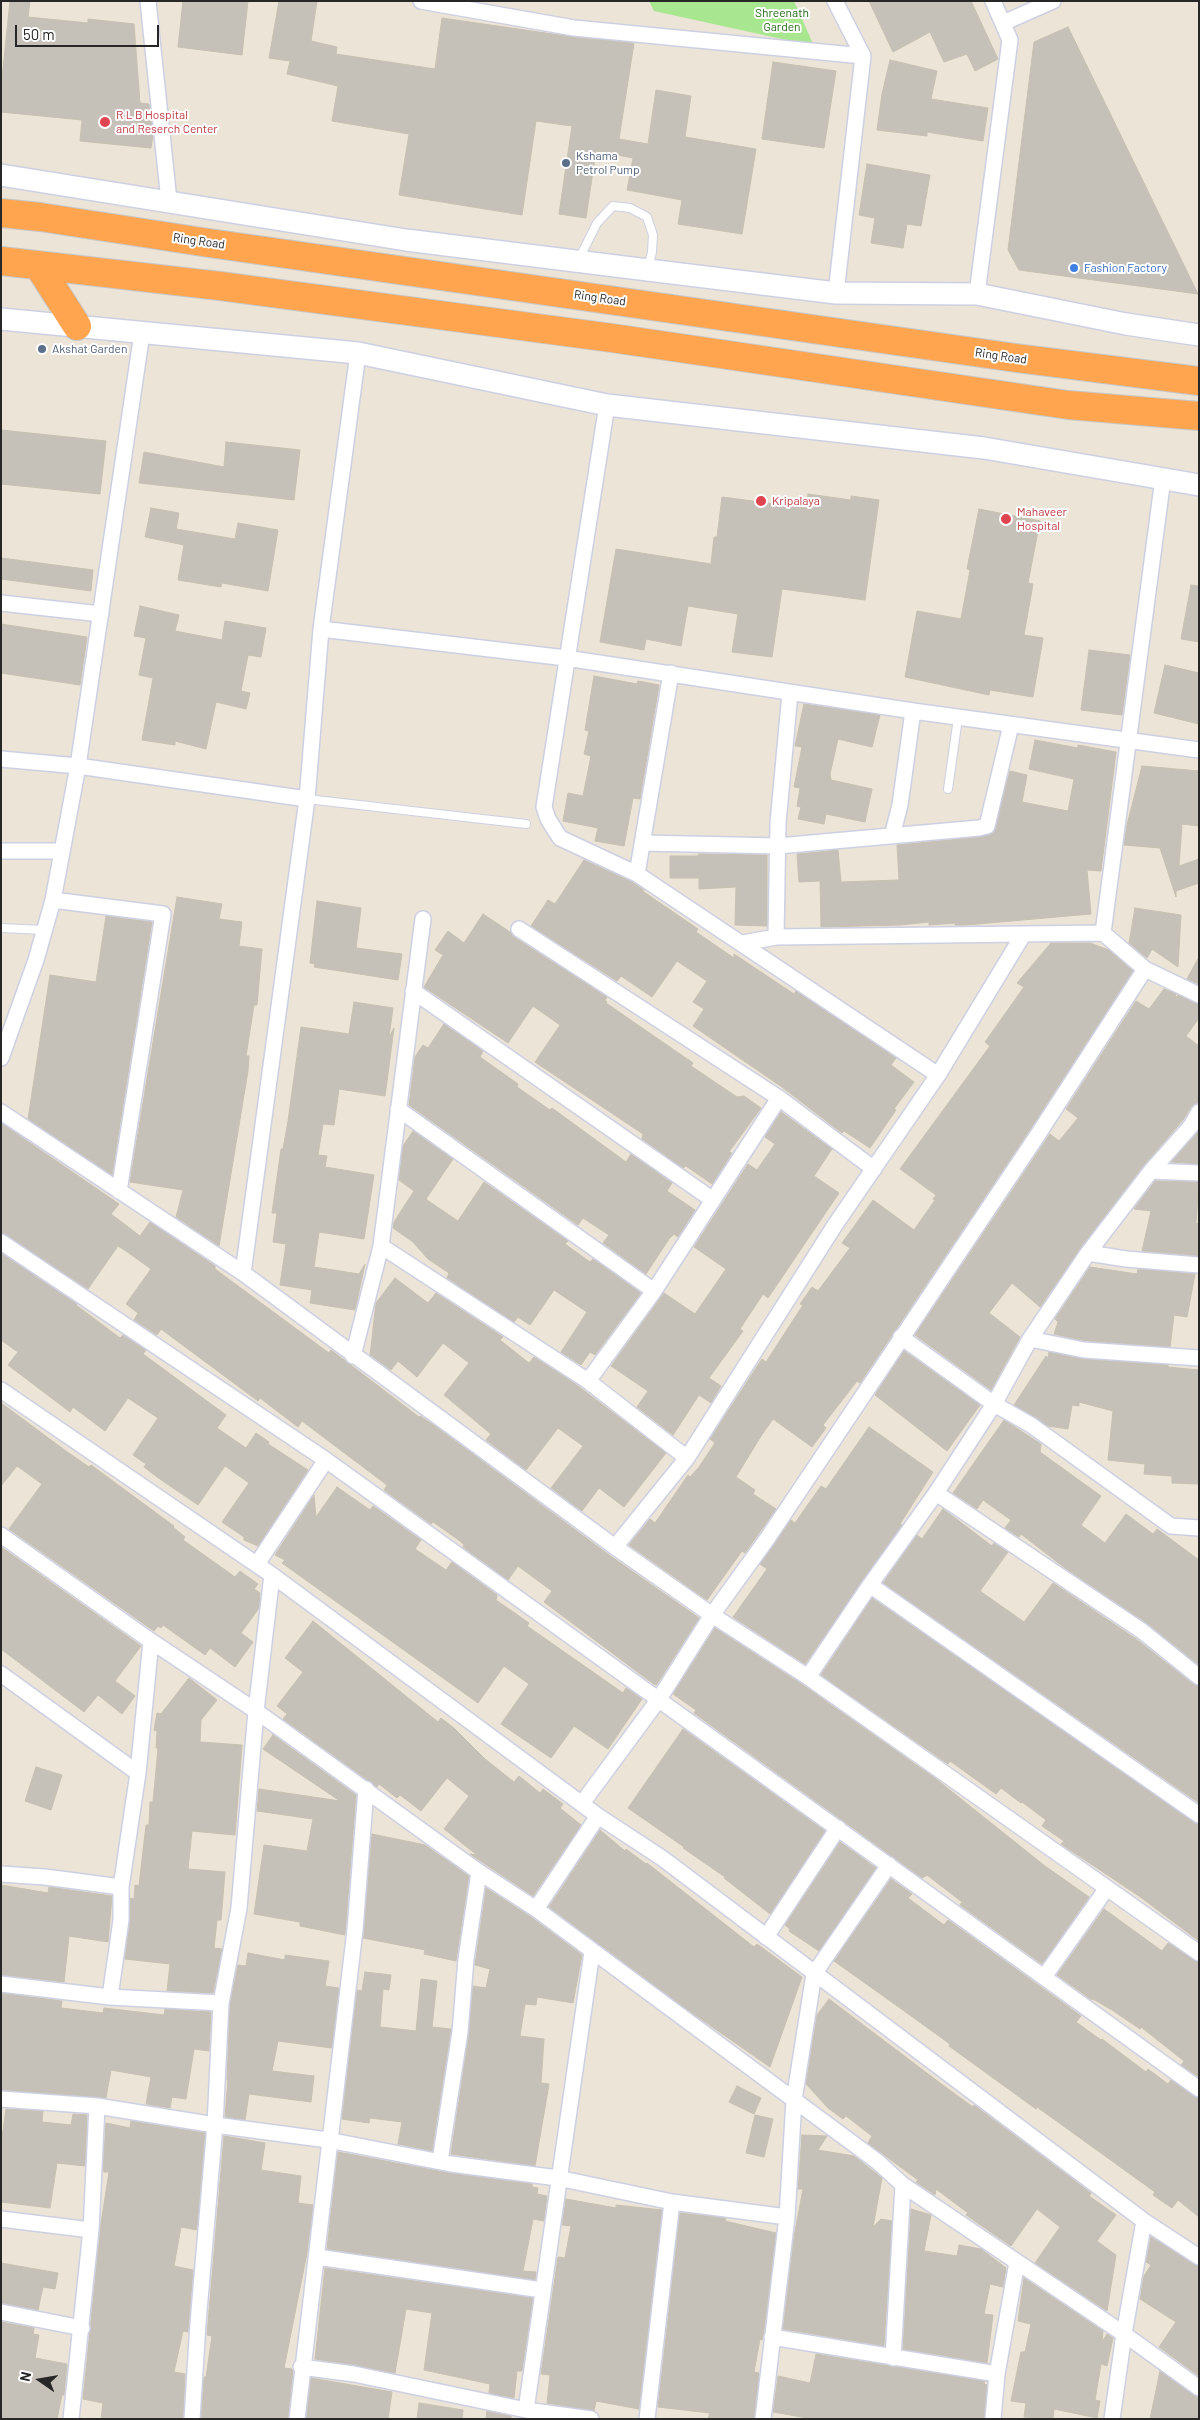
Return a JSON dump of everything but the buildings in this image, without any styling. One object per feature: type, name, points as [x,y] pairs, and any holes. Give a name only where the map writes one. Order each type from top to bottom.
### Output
[{"type":"highway","name":"Ring Road","points":[[1,213],[40,217],[209,243],[1026,359],[1199,381]]},
{"type":"highway","points":[[1,261],[220,286],[772,360],[1068,405],[1199,416]]},
{"type":"highway","points":[[38,265],[77,326]]},
{"type":"street","points":[[148,1],[169,201]]},
{"type":"street","points":[[420,1],[574,28],[863,56]]},
{"type":"street","points":[[835,1],[863,56],[836,293]]},
{"type":"street","points":[[978,294],[1010,40],[993,1]]},
{"type":"street","points":[[1003,23],[1053,1]]},
{"type":"street","points":[[1,175],[406,240],[836,293],[978,294],[1126,324],[1199,335]]},
{"type":"street","points":[[1,318],[358,353],[607,405],[984,448],[1199,485]]},
{"type":"street","points":[[1,1058],[36,960],[52,900],[62,851],[78,766],[142,333]]},
{"type":"street","points":[[243,1273],[307,799],[321,629],[358,353]]},
{"type":"street","points":[[607,405],[544,807],[548,819],[560,838],[637,874],[938,1075]]},
{"type":"street","points":[[1104,933],[1163,478]]},
{"type":"street","points":[[1,603],[101,614]]},
{"type":"street","points":[[321,629],[566,658],[958,718],[1199,750]]},
{"type":"street","points":[[637,874],[671,673]]},
{"type":"street","points":[[776,937],[778,846],[790,693]]},
{"type":"street","points":[[892,836],[900,805],[913,711]]},
{"type":"street","points":[[643,843],[778,846],[987,826],[1011,725]]},
{"type":"street","points":[[1,759],[78,766],[307,799]]},
{"type":"street","points":[[1,851],[62,851]]},
{"type":"street","points":[[52,900],[163,914],[119,1191]]},
{"type":"street","points":[[353,1356],[382,1246],[423,918]]},
{"type":"street","points":[[519,929],[779,1098],[874,1169]]},
{"type":"street","points":[[743,943],[776,937],[1104,933],[1145,969],[1199,995]]},
{"type":"street","points":[[615,1547],[687,1458],[835,1225],[938,1075],[1023,935]]},
{"type":"street","points":[[583,1802],[659,1699],[712,1615],[767,1539],[1032,1144],[1145,969]]},
{"type":"street","points":[[414,991],[713,1200]]},
{"type":"street","points":[[588,1381],[654,1291],[779,1098]]},
{"type":"street","points":[[398,1110],[654,1291]]},
{"type":"street","points":[[1,1112],[243,1273],[353,1356],[615,1547],[712,1615],[808,1678],[1199,1953]]},
{"type":"street","points":[[808,1678],[870,1585],[936,1493],[994,1404],[1030,1339],[1088,1253],[1151,1171],[1191,1126],[1199,1112]]},
{"type":"street","points":[[1151,1171],[1199,1174]]},
{"type":"street","points":[[1,1242],[326,1460],[1199,2089]]},
{"type":"street","points":[[382,1246],[588,1381],[687,1458]]},
{"type":"street","points":[[1088,1253],[1126,1259],[1199,1266]]},
{"type":"street","points":[[901,1337],[994,1404],[1031,1425],[1171,1526],[1199,1528]]},
{"type":"street","points":[[1030,1339],[1084,1350],[1199,1358]]},
{"type":"street","points":[[1,1390],[257,1564],[583,1802],[598,1816],[662,1858],[1144,2221],[1199,2257]]},
{"type":"street","points":[[257,1564],[326,1460]]},
{"type":"street","points":[[936,1493],[1142,1631],[1199,1677]]},
{"type":"street","points":[[1,1535],[151,1641],[256,1711],[479,1872],[536,1909],[878,2162],[903,2185],[1124,2334],[1199,2388]]},
{"type":"street","points":[[192,2419],[198,2322],[215,2125],[221,2003],[239,1908],[256,1711],[272,1575]]},
{"type":"street","points":[[870,1585],[1199,1815]]},
{"type":"street","points":[[110,1997],[121,1920],[121,1887],[138,1773],[151,1641]]},
{"type":"street","points":[[1,1674],[138,1773]]},
{"type":"street","points":[[297,2419],[301,2367],[317,2257],[328,2140],[354,1930],[366,1789]]},
{"type":"street","points":[[536,1909],[598,1816]]},
{"type":"street","points":[[766,1937],[838,1828]]},
{"type":"street","points":[[763,2419],[787,2217],[794,2100],[814,1974],[889,1865]]},
{"type":"street","points":[[440,2161],[460,2032],[466,1959],[479,1872]]},
{"type":"street","points":[[1,1874],[121,1887]]},
{"type":"street","points":[[1044,1977],[1107,1888]]},
{"type":"street","points":[[526,2410],[592,1952]]},
{"type":"street","points":[[1,1984],[110,1997],[221,2003]]},
{"type":"street","points":[[1,2099],[96,2106],[215,2125],[328,2140],[440,2161],[558,2178],[672,2202],[787,2217]]},
{"type":"street","points":[[71,2419],[91,2230],[96,2106]]},
{"type":"street","points":[[894,2358],[903,2185]]},
{"type":"street","points":[[647,2419],[672,2202]]},
{"type":"street","points":[[1,2219],[91,2230]]},
{"type":"street","points":[[1112,2419],[1124,2334],[1144,2221]]},
{"type":"street","points":[[317,2257],[542,2290]]},
{"type":"street","points":[[993,2419],[997,2374],[1017,2262]]},
{"type":"street","points":[[1,2312],[82,2328]]},
{"type":"street","points":[[772,2337],[997,2374]]},
{"type":"street","points":[[301,2367],[354,2374],[526,2410],[591,2419]]},
{"type":"lane","points":[[578,261],[597,223],[613,206],[630,208],[647,217],[653,236],[648,270]]},
{"type":"lane","points":[[948,789],[958,718]]},
{"type":"lane","points":[[307,799],[526,824]]},
{"type":"lane","points":[[1,928],[44,930]]},
{"type":"green space","name":"Shreenath Garden","points":[[649,1],[794,1],[814,46],[654,11]]},
{"type":"place","name":"R L B Hospital and Reserch Center","points":[[105,122]]},
{"type":"place","name":"Kshama Petrol Pump","points":[[566,163]]},
{"type":"place","name":"Fashion Factory","points":[[1074,268]]},
{"type":"place","name":"Akshat Garden","points":[[42,349]]},
{"type":"place","name":"Kripalaya","points":[[761,501]]},
{"type":"place","name":"Mahaveer Hospital","points":[[1006,519]]}]
